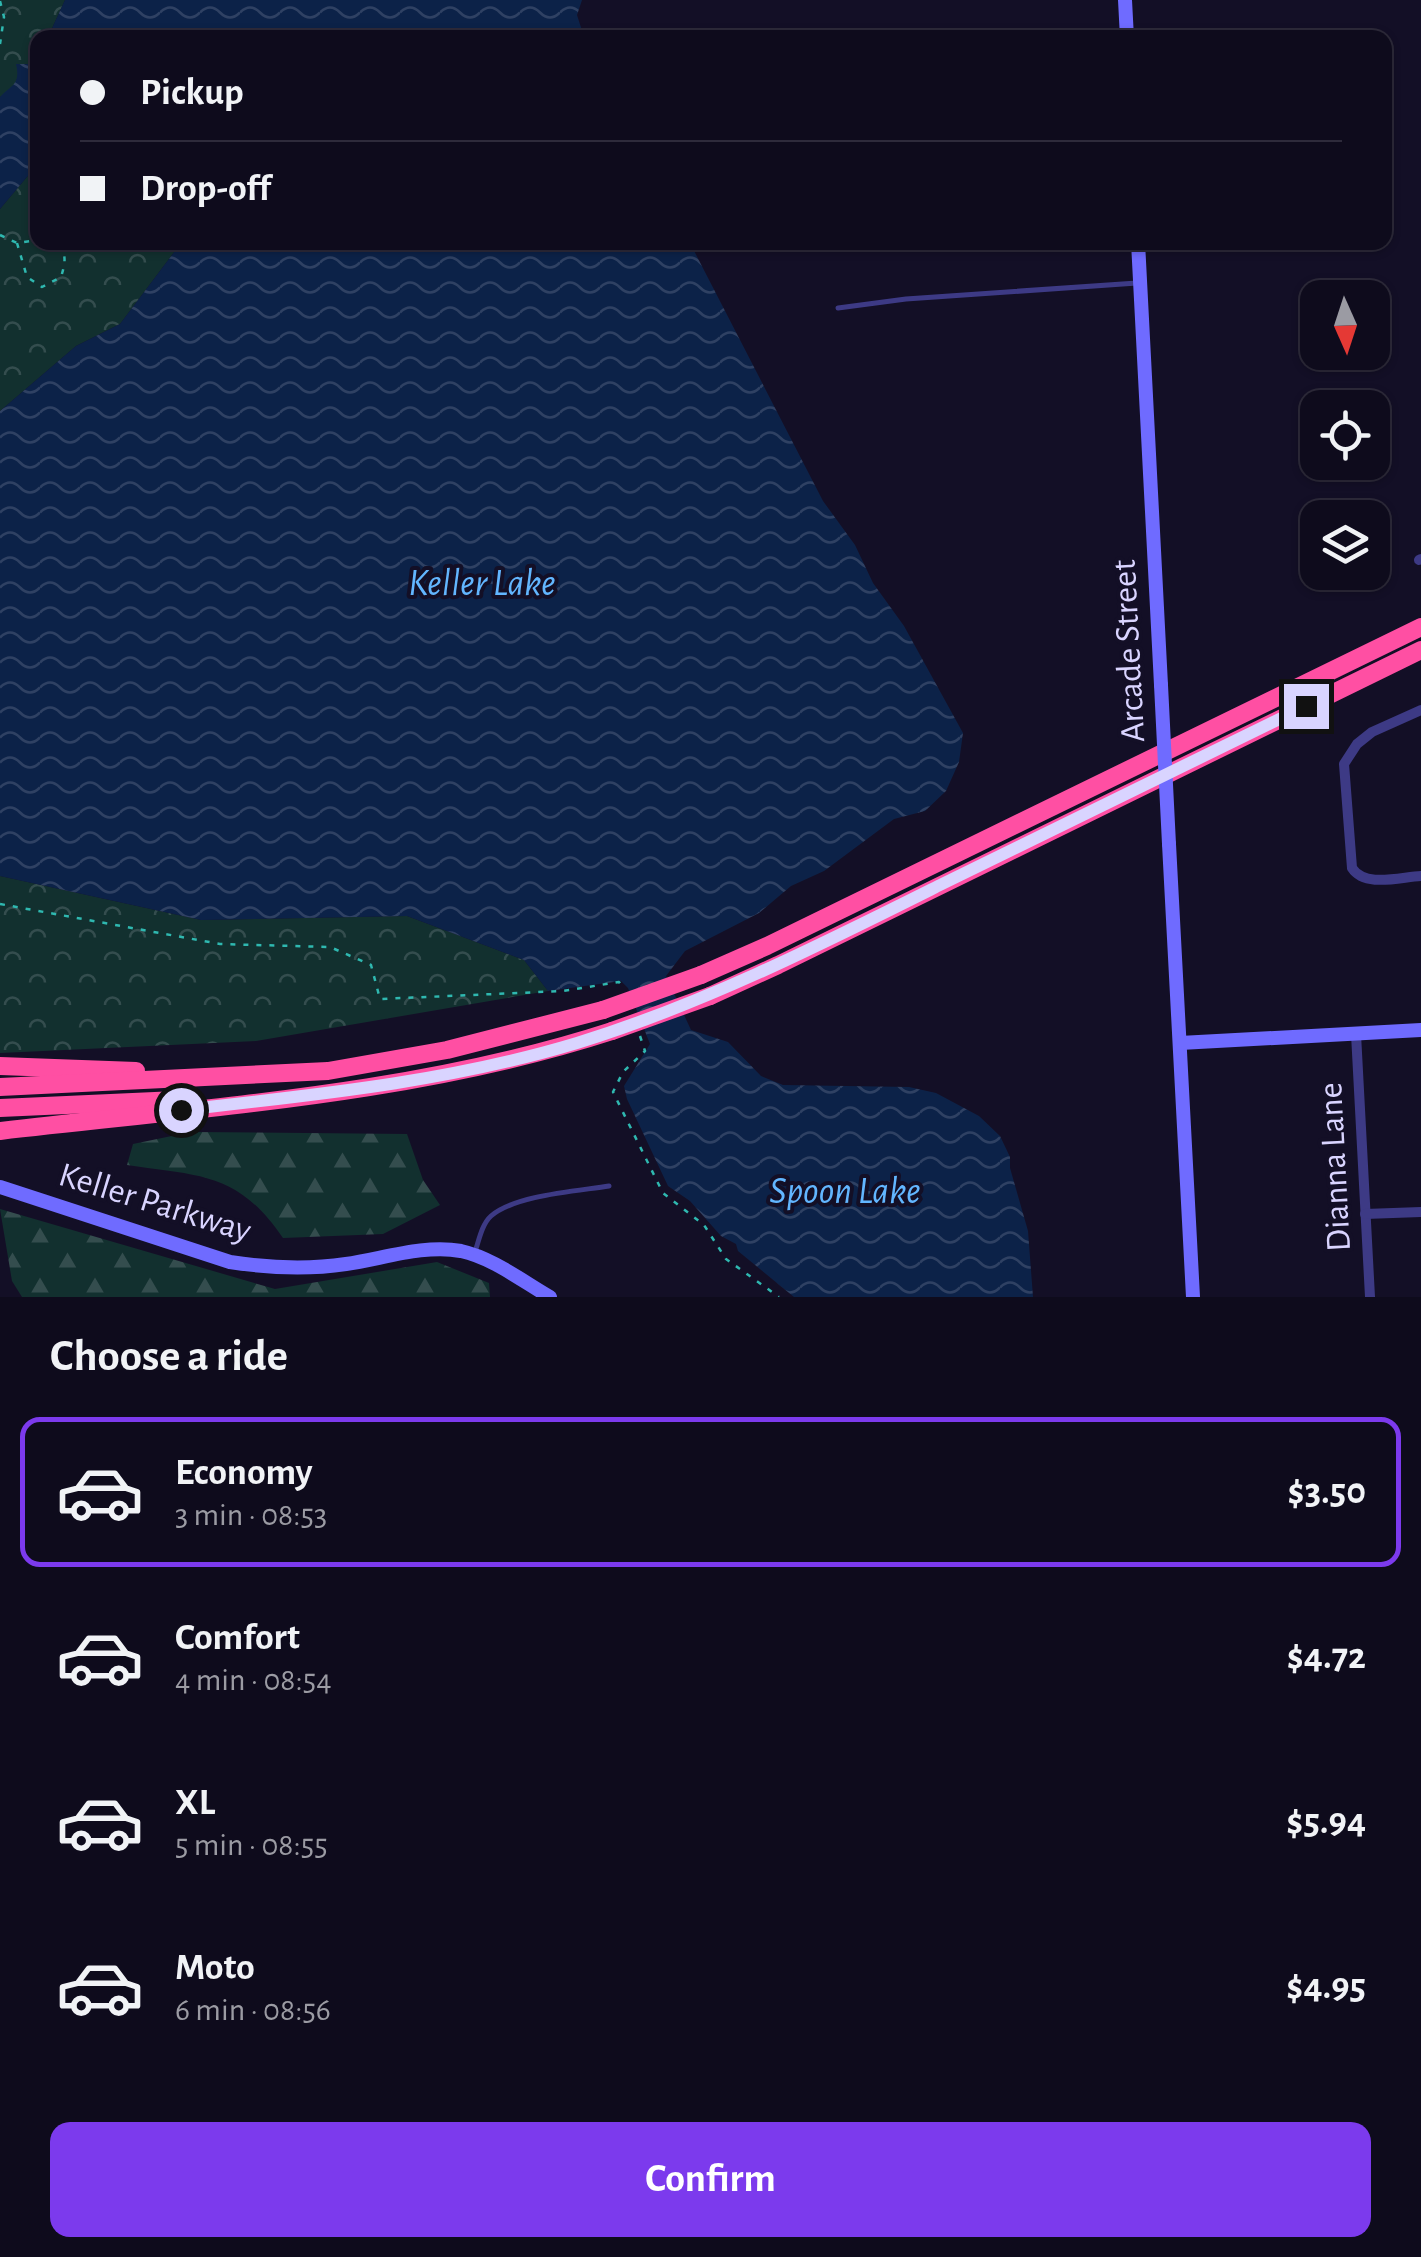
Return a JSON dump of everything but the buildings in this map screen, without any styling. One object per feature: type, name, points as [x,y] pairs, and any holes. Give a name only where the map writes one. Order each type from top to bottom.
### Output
[{"type":"highway","points":[[0,1087],[328,1071],[447,1050],[603,1010],[768,946],[1421,627]]},
{"type":"highway","points":[[0,1131],[362,1089],[502,1063],[612,1031],[710,996],[778,966],[1421,650]]},
{"type":"highway","points":[[0,1066],[271,1076]]},
{"type":"highway","points":[[0,1108],[362,1089]]},
{"type":"street","points":[[1125,0],[1127,30]]},
{"type":"street","name":"Arcade Street","points":[[1138,250],[1193,1297]]},
{"type":"street","points":[[1421,710],[1372,732],[1357,744],[1344,764],[1352,868],[1357,876],[1367,880],[1421,876]]},
{"type":"street","points":[[1180,1043],[1421,1030]]},
{"type":"street","name":"Dianna Lane","points":[[1356,1034],[1370,1297]]},
{"type":"street","name":"Keller Parkway","points":[[0,1187],[203,1256],[262,1267],[316,1268],[437,1249],[474,1255],[550,1297]]},
{"type":"street","points":[[1365,1214],[1421,1212]]},
{"type":"lane","points":[[838,308],[906,299],[1140,283]]},
{"type":"lane","points":[[474,1255],[488,1218],[504,1207],[609,1186]]},
{"type":"path","points":[[0,1],[4,17],[0,44]]},
{"type":"path","points":[[0,235],[17,242],[30,241]]},
{"type":"path","points":[[17,242],[28,277],[42,286],[60,277],[66,264],[63,250]]},
{"type":"path","points":[[0,904],[220,944],[330,947],[371,965],[380,999],[563,991],[619,982],[623,988]]},
{"type":"path","points":[[646,1052],[623,1072],[612,1092],[663,1193],[704,1225],[726,1259],[778,1297]]},
{"type":"green space","points":[[0,0],[65,0],[51,30],[30,30],[30,61],[13,90],[0,97]]},
{"type":"green space","points":[[30,173],[30,250],[176,250],[120,324],[76,346],[0,411],[0,209]]},
{"type":"green space","points":[[0,876],[201,920],[407,916],[524,960],[548,991],[256,1041],[0,1053]]},
{"type":"green space","points":[[191,1132],[407,1134],[423,1180],[440,1205],[383,1234],[283,1238],[250,1200],[233,1189],[197,1176],[127,1165],[133,1144]]},
{"type":"green space","points":[[0,1209],[275,1289],[437,1262],[489,1283],[490,1297],[22,1297],[12,1281]]},
{"type":"water","points":[[65,0],[582,0],[577,15],[582,30],[51,30]]},
{"type":"water","points":[[30,62],[30,173],[0,209],[0,97],[16,81],[16,64]]},
{"type":"water","name":"Keller Lake","points":[[176,250],[694,250],[823,501],[904,626],[963,733],[959,762],[946,791],[925,811],[894,819],[824,871],[791,886],[759,913],[685,951],[666,976],[691,1030],[728,1042],[761,1076],[783,1085],[909,1087],[936,1093],[979,1116],[1000,1136],[1010,1157],[1028,1231],[1033,1297],[794,1297],[738,1251],[736,1244],[721,1236],[690,1201],[668,1186],[624,1086],[650,1044],[628,988],[621,981],[548,991],[524,960],[407,916],[201,920],[0,876],[0,411],[76,346],[120,324]]},
{"type":"route","points":[[181,1110],[454,1074],[643,1022],[778,966],[1306,706]]},
{"type":"water label","name":"Spoon Lake","points":[[845,1192]]}]
